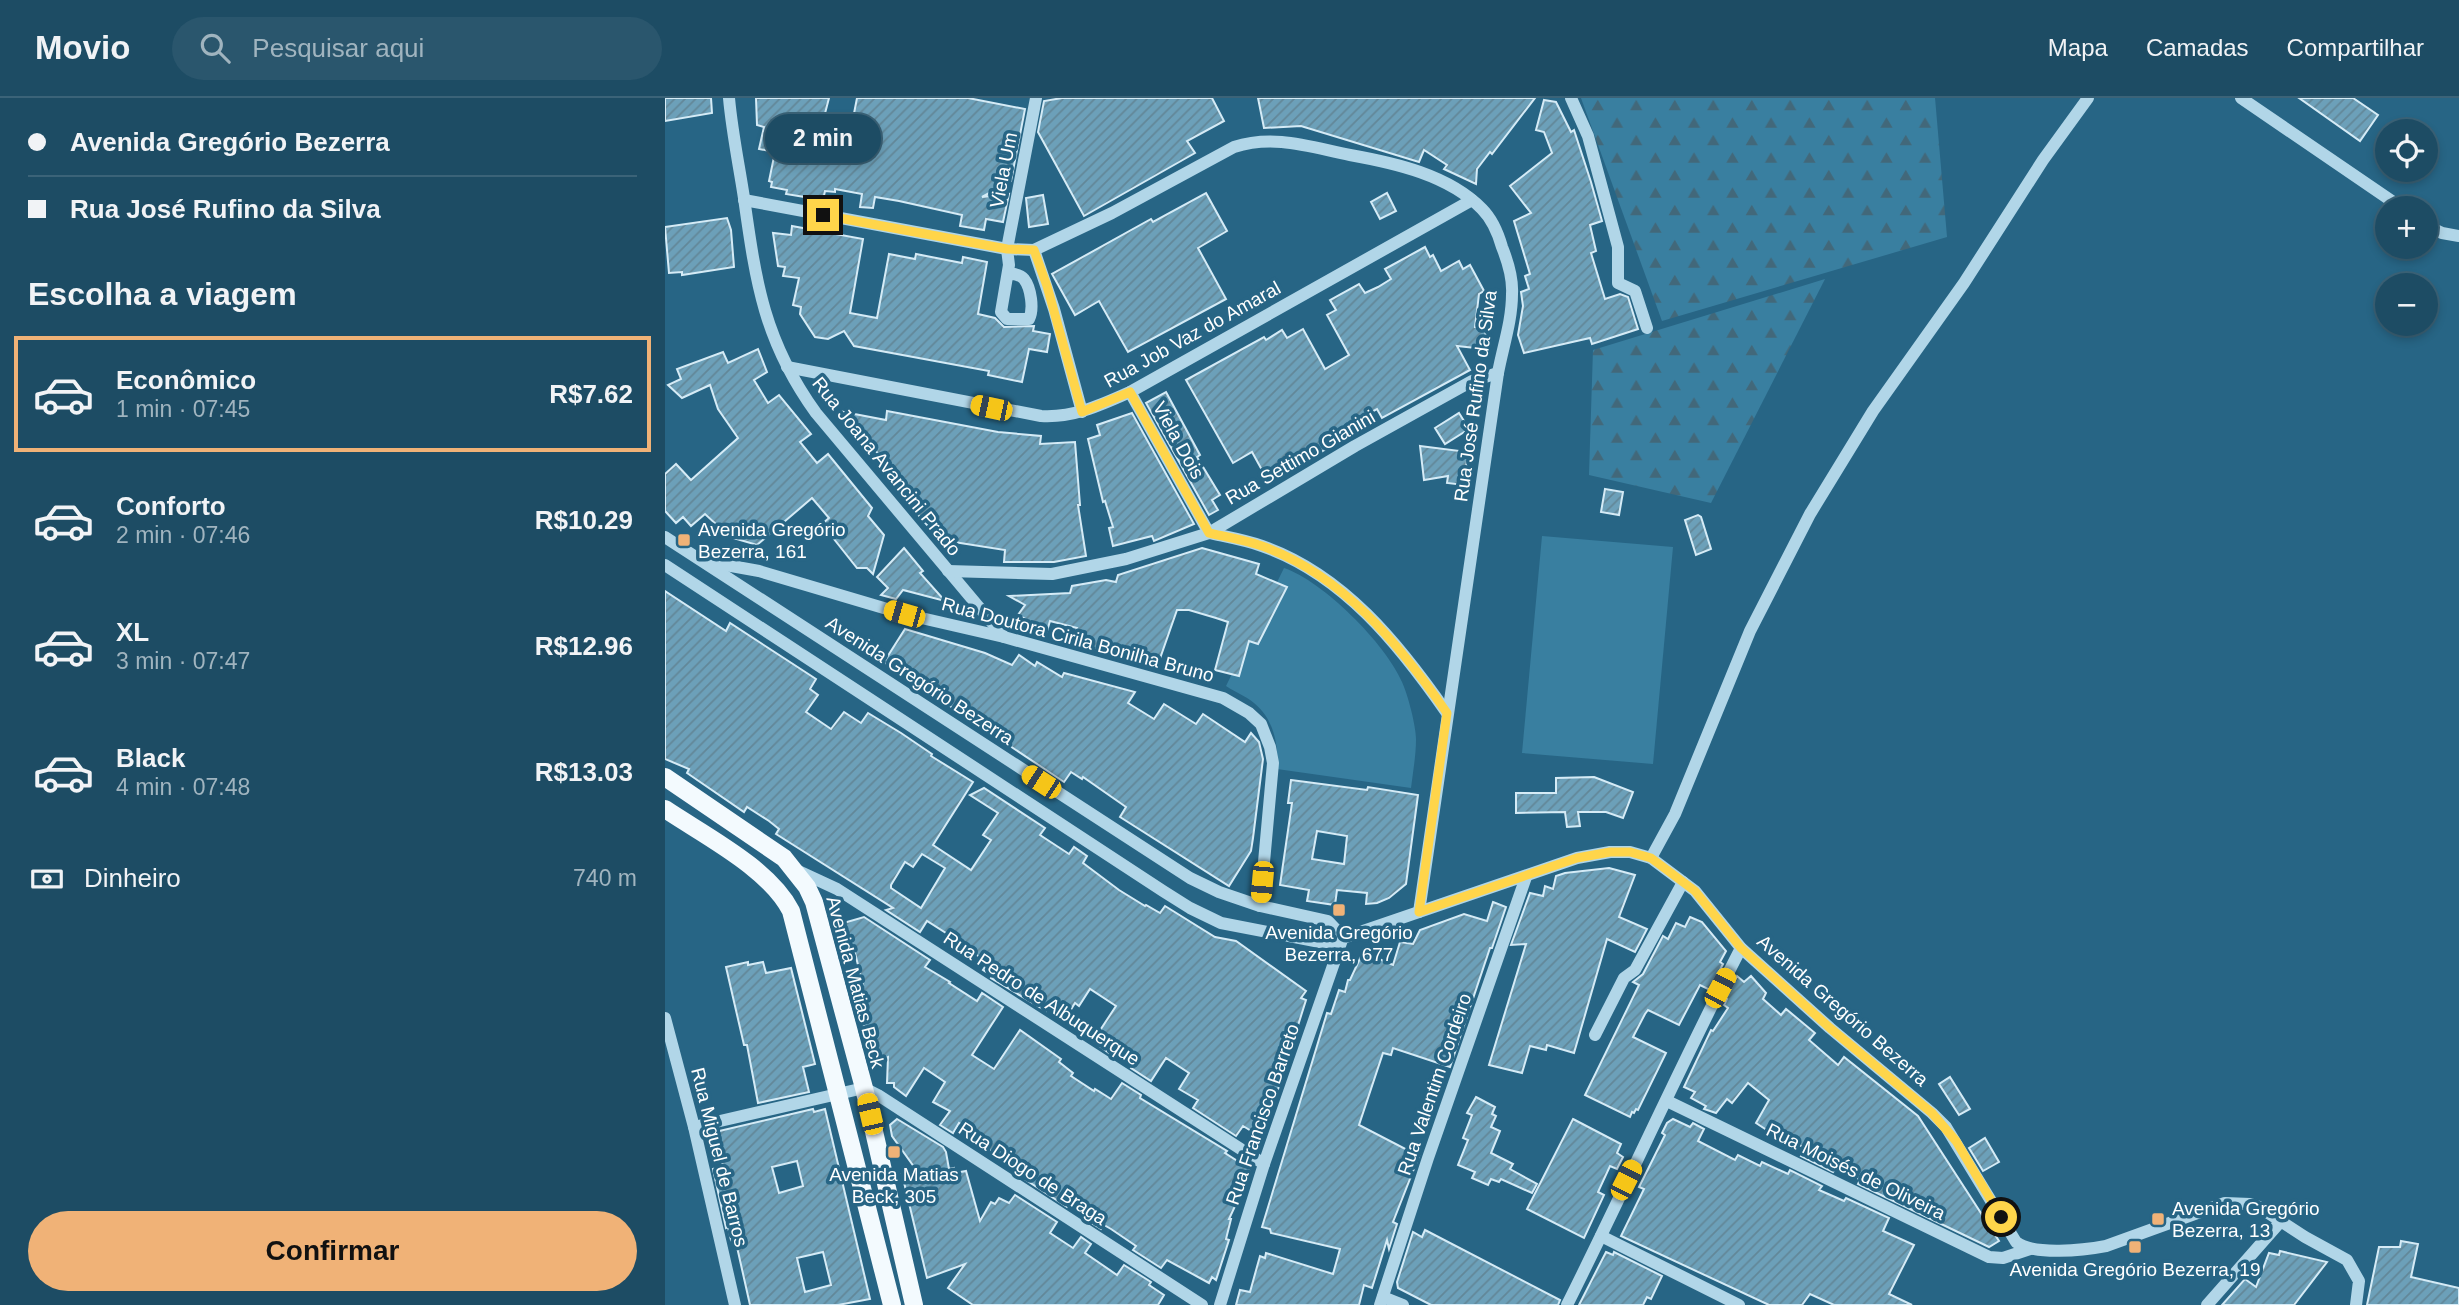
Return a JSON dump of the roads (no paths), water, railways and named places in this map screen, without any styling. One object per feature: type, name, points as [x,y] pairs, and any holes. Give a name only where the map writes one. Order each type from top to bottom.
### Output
[{"type":"main road","name":"Avenida Matias Beck","points":[[665,777],[783,858],[807,887],[814,902],[864,1088],[915,1305]]},
{"type":"main road","points":[[665,808],[758,871],[772,883],[790,911],[892,1305]]},
{"type":"street","name":"Rua Joana Avancini Prado","points":[[729,98],[758,288],[775,344],[800,391],[816,413],[1004,637]]},
{"type":"street","name":"Viela Um","points":[[1007,273],[1007,249],[1036,98]]},
{"type":"street","points":[[1571,98],[1588,136],[1618,247],[1618,283],[1635,291],[1647,328]]},
{"type":"street","points":[[1651,858],[1675,814],[1750,631],[1810,514],[1873,411],[1965,283],[2043,160],[2088,98]]},
{"type":"street","points":[[2241,98],[2384,196]]},
{"type":"street","name":"Rua José Rufino da Silva","points":[[744,200],[1007,249],[1034,250],[1112,213],[1234,147],[1259,141],[1285,142],[1376,160],[1437,179],[1472,200],[1491,220],[1510,271],[1511,314],[1498,373],[1419,912]]},
{"type":"street","name":"Rua Job Vaz do Amaral","points":[[787,367],[1041,416],[1054,417],[1082,412],[1130,392],[1472,200]]},
{"type":"street","points":[[2438,231],[2459,236]]},
{"type":"street","points":[[1034,250],[1082,412]]},
{"type":"street","name":"Rua Settimo Gianini","points":[[948,571],[1063,572],[1126,559],[1209,533],[1355,446],[1472,381],[1498,373]]},
{"type":"street","name":"Viela Dois","points":[[1130,392],[1209,533]]},
{"type":"street","points":[[1209,533],[1262,546],[1304,565],[1339,589],[1386,632],[1418,671],[1447,713]]},
{"type":"street","name":"Avenida Gregório Bezerra","points":[[665,537],[1190,878],[1260,905],[1328,921],[1343,937]]},
{"type":"street","name":"Rua Doutora Cirila Bonilha Bruno","points":[[700,560],[759,571],[904,614],[1004,637],[1223,698],[1249,713],[1261,724],[1273,762],[1260,905]]},
{"type":"street","name":"Avenida Gregório Bezerra","points":[[665,565],[1190,908],[1221,923],[1331,942],[1577,858],[1610,852],[1630,852],[1651,858],[1695,891],[1741,948],[1830,1028],[1932,1113],[1956,1141],[2016,1242],[2030,1249]]},
{"type":"street","name":"Rua Pedro de Albuquerque","points":[[795,870],[837,889],[1263,1164]]},
{"type":"street","name":"Rua Valentim Cordeiro","points":[[1381,1301],[1526,877]]},
{"type":"street","points":[[1595,1035],[1624,978],[1635,970],[1683,882]]},
{"type":"street","name":"Rua Francisco Barreto","points":[[1220,1305],[1263,1164],[1343,937]]},
{"type":"street","points":[[1567,1305],[1741,948]]},
{"type":"street","name":"Rua Miguel de Barros","points":[[665,1018],[694,1127],[735,1305]]},
{"type":"street","points":[[694,1127],[864,1088]]},
{"type":"street","name":"Rua Diogo de Braga","points":[[864,1088],[879,1095],[1202,1305]]},
{"type":"street","name":"Rua Moisés de Oliveira","points":[[1667,1101],[1989,1257],[2003,1258],[2030,1249]]},
{"type":"street","points":[[2030,1249],[2087,1250],[2106,1246],[2225,1203],[2241,1203],[2259,1207],[2347,1260],[2359,1281],[2356,1305]]},
{"type":"street","points":[[2207,1305],[2281,1222]]},
{"type":"street","points":[[1601,1236],[1739,1305]]},
{"type":"street","points":[[1381,1301],[1402,1305]]},
{"type":"place","name":"Avenida Gregório Bezerra, 161","points":[[684,540]]},
{"type":"place","name":"Avenida Gregório Bezerra, 677","points":[[1339,910]]},
{"type":"place","name":"Avenida Matias Beck, 305","points":[[894,1152]]},
{"type":"place","name":"Avenida Gregório Bezerra, 13","points":[[2158,1219]]},
{"type":"place","name":"Avenida Gregório Bezerra, 19","points":[[2135,1247]]}]
